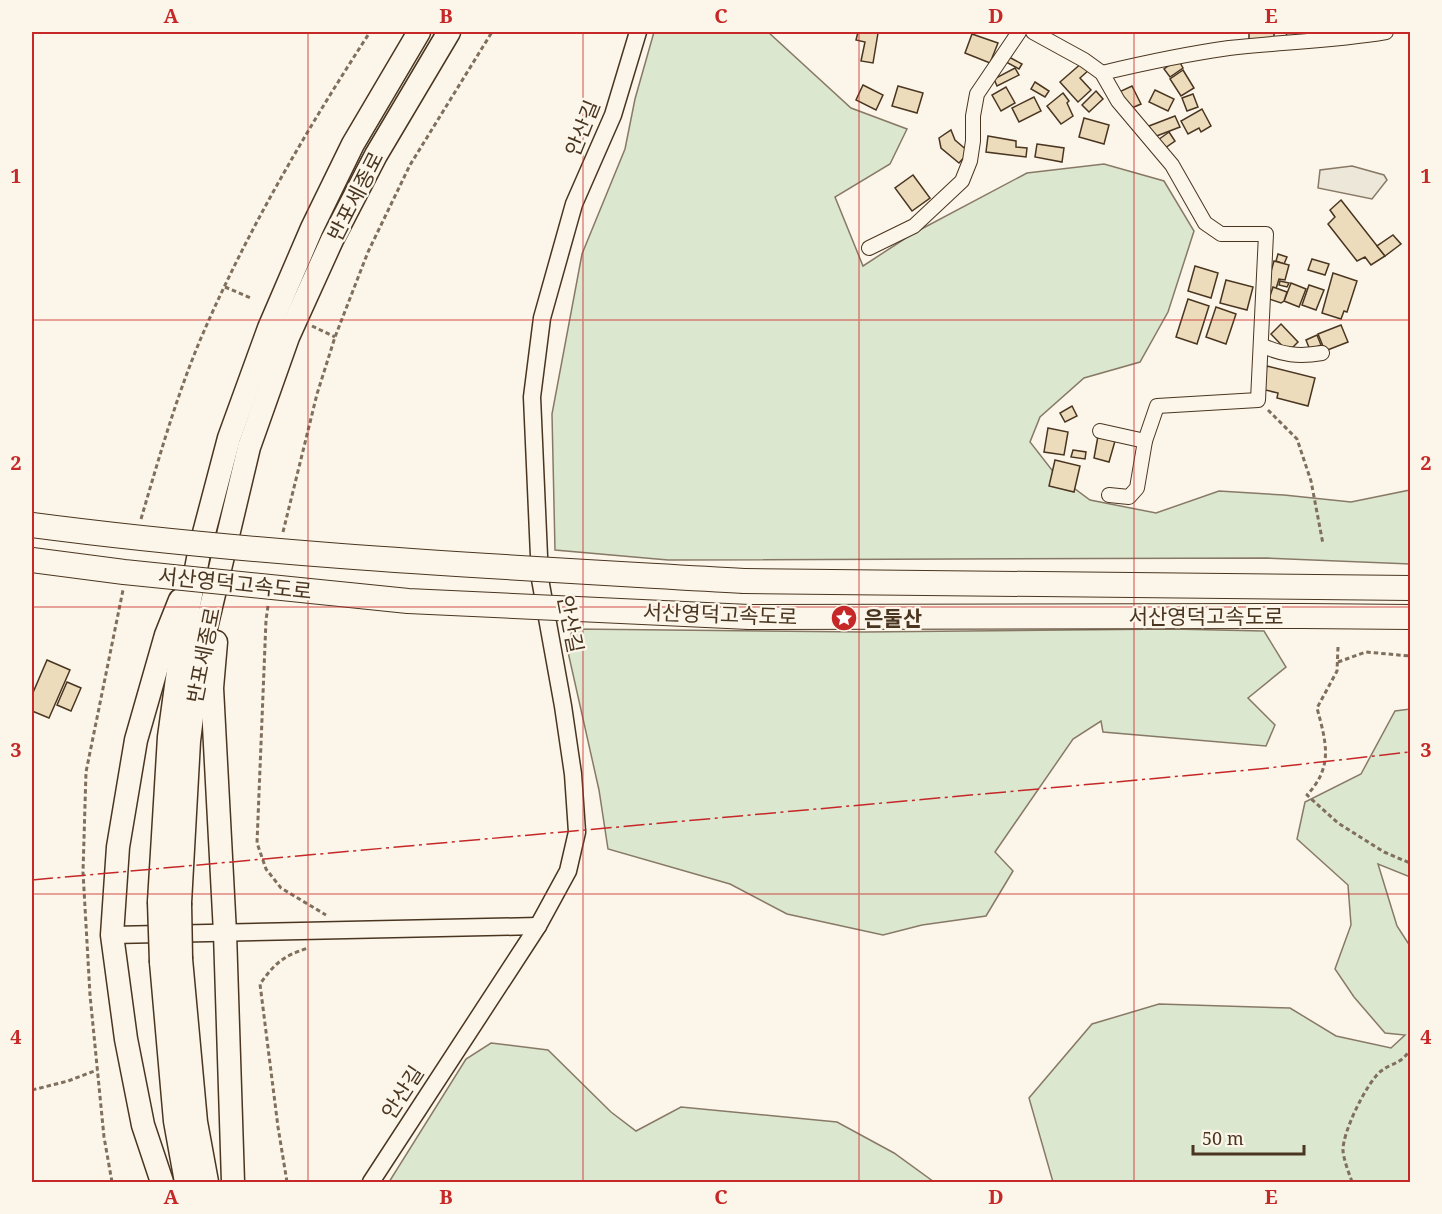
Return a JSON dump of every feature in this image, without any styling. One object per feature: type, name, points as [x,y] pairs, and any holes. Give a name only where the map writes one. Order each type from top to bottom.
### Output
[{"type":"highway","name":"반포세종로","points":[[186,1182],[175,1121],[169,737],[182,642],[200,548],[229,438],[269,328],[312,228],[353,144],[419,32]]},
{"type":"highway","name":"반포세종로","points":[[170,903],[200,653],[249,447],[288,337],[332,240],[375,155],[449,32]]},
{"type":"highway","name":"서산영덕고속도로","points":[[32,525],[124,537],[406,561],[744,581],[1410,588]]},
{"type":"highway","points":[[162,1182],[143,1125],[126,1039],[112,935],[118,847],[136,740],[166,635],[200,548]]},
{"type":"highway","points":[[224,556],[212,688],[225,933],[232,1182]]},
{"type":"highway","name":"서산영덕고속도로","points":[[32,560],[124,572],[408,601],[749,617],[1303,616],[1410,618]]},
{"type":"highway","name":"반포세종로","points":[[171,960],[207,1182]]},
{"type":"street","name":"안산길","points":[[371,1182],[538,926],[568,871],[577,832],[573,774],[540,579],[532,397],[542,318],[574,204],[613,115],[638,32]]},
{"type":"street","points":[[869,248],[914,226],[962,181],[970,161],[977,94],[1019,32]]},
{"type":"street","points":[[1033,32],[1084,60],[1102,73],[1118,101],[1172,165],[1205,223],[1221,234],[1266,234],[1258,400],[1157,406],[1145,441],[1137,488],[1129,497],[1109,495]]},
{"type":"street","points":[[1102,73],[1171,57],[1230,48],[1351,38],[1386,32]]},
{"type":"street","points":[[1261,345],[1280,354],[1322,353]]},
{"type":"street","points":[[1100,431],[1145,441]]},
{"type":"street","points":[[112,935],[538,926]]},
{"type":"path","points":[[283,533],[317,394],[335,337],[368,252],[410,165],[492,32]]},
{"type":"path","points":[[225,287],[251,297]]},
{"type":"path","points":[[308,324],[335,337]]},
{"type":"path","points":[[1258,400],[1297,439],[1311,481],[1323,544]]},
{"type":"path","points":[[270,598],[266,620],[257,843],[266,869],[281,888],[349,930]]},
{"type":"path","points":[[1338,647],[1337,671],[1317,708],[1327,744],[1324,769],[1307,795],[1338,823],[1384,852],[1410,863]]},
{"type":"path","points":[[1338,662],[1366,652],[1410,656]]},
{"type":"path","points":[[287,1182],[260,984],[272,966],[288,955],[310,947]]},
{"type":"path","points":[[1352,1182],[1343,1150],[1348,1128],[1372,1081],[1382,1070],[1405,1058],[1410,1049]]},
{"type":"path","points":[[32,1090],[68,1081],[97,1070]]},
{"type":"green space","points":[[654,32],[768,32],[851,108],[907,129],[890,164],[835,197],[863,266],[912,234],[1027,173],[1104,164],[1164,181],[1194,231],[1168,312],[1140,362],[1084,378],[1040,417],[1030,442],[1055,474],[1090,500],[1156,513],[1219,491],[1351,502],[1410,490],[1410,564],[1267,558],[668,560],[555,550],[552,414],[582,254],[625,149],[635,99]]},
{"type":"green space","points":[[572,629],[864,632],[1171,629],[1264,631],[1286,667],[1248,698],[1275,725],[1266,746],[1103,732],[1101,721],[1073,739],[995,852],[1013,871],[986,916],[922,925],[883,935],[787,914],[730,884],[608,849],[599,790],[568,652]]},
{"type":"green space","points":[[1410,709],[1410,877],[1378,864],[1397,926],[1410,946],[1410,1182],[1053,1182],[1029,1098],[1092,1024],[1159,1004],[1290,1008],[1336,1036],[1391,1048],[1405,1035],[1385,1033],[1354,997],[1335,969],[1351,925],[1348,885],[1297,839],[1305,802],[1361,774],[1395,711]]},
{"type":"green space","points":[[491,1043],[548,1050],[611,1112],[636,1131],[681,1107],[837,1122],[894,1153],[934,1182],[389,1182],[466,1059]]},
{"type":"shaded area","points":[[1352,166],[1384,175],[1387,180],[1372,199],[1318,188],[1320,170]]},
{"type":"building","points":[[858,32],[878,33],[873,63],[861,61],[865,42],[856,40]]},
{"type":"building","points":[[1249,32],[1274,32],[1274,38],[1249,40]]},
{"type":"building","points":[[1286,32],[1321,32],[1321,34],[1287,37]]},
{"type":"building","points":[[972,34],[998,43],[990,63],[965,53]]},
{"type":"building","points":[[1009,57],[1022,64],[1019,69],[1006,62]]},
{"type":"building","points":[[1178,59],[1183,68],[1170,77],[1164,69]]},
{"type":"building","points":[[1083,62],[1090,69],[1080,78],[1091,90],[1078,102],[1060,82]]},
{"type":"building","points":[[1015,68],[1019,75],[997,86],[994,79]]},
{"type":"building","points":[[1183,70],[1194,88],[1181,96],[1170,79]]},
{"type":"building","points":[[1035,82],[1049,91],[1045,97],[1031,89]]},
{"type":"building","points":[[863,85],[883,95],[876,110],[856,100]]},
{"type":"building","points":[[898,86],[923,93],[917,113],[892,106]]},
{"type":"building","points":[[1132,86],[1141,104],[1127,110],[1119,92]]},
{"type":"building","points":[[1006,87],[1015,103],[1001,111],[992,95]]},
{"type":"building","points":[[1155,90],[1174,99],[1168,111],[1149,102]]},
{"type":"building","points":[[1096,91],[1103,99],[1089,112],[1082,105]]},
{"type":"building","points":[[1063,93],[1069,101],[1067,103],[1073,116],[1061,124],[1047,106]]},
{"type":"building","points":[[1193,94],[1198,107],[1187,111],[1182,98]]},
{"type":"building","points":[[1034,97],[1041,111],[1019,122],[1012,108]]},
{"type":"building","points":[[1202,109],[1211,126],[1201,132],[1199,128],[1188,134],[1181,121]]},
{"type":"building","points":[[1175,116],[1180,127],[1154,137],[1149,126]]},
{"type":"building","points":[[1084,118],[1109,125],[1104,144],[1079,137]]},
{"type":"building","points":[[951,130],[955,140],[969,152],[959,163],[941,148],[939,138]]},
{"type":"building","points":[[1169,132],[1175,141],[1165,148],[1158,140]]},
{"type":"building","points":[[988,136],[1016,141],[1016,147],[1027,148],[1026,157],[986,152]]},
{"type":"building","points":[[1037,144],[1064,148],[1062,162],[1035,157]]},
{"type":"building","points":[[913,175],[930,198],[912,211],[895,188]]},
{"type":"building","points":[[1341,200],[1385,256],[1371,265],[1365,257],[1357,261],[1328,224],[1335,217],[1330,210]]},
{"type":"building","points":[[1393,235],[1401,244],[1385,256],[1377,246]]},
{"type":"building","points":[[1278,254],[1287,257],[1284,264],[1276,261]]},
{"type":"building","points":[[1312,259],[1329,264],[1325,275],[1308,270]]},
{"type":"building","points":[[1274,261],[1289,265],[1285,280],[1279,279],[1275,292],[1266,289]]},
{"type":"building","points":[[1195,266],[1218,273],[1211,298],[1188,291]]},
{"type":"building","points":[[1333,273],[1357,281],[1347,312],[1344,311],[1341,319],[1322,313]]},
{"type":"building","points":[[1226,280],[1253,287],[1247,310],[1220,303]]},
{"type":"building","points":[[1280,281],[1289,283],[1287,287],[1279,285]]},
{"type":"building","points":[[1291,283],[1306,289],[1299,307],[1284,301]]},
{"type":"building","points":[[1309,285],[1324,290],[1316,310],[1302,305]]},
{"type":"building","points":[[1273,287],[1287,292],[1281,303],[1269,299]]},
{"type":"building","points":[[1188,299],[1209,306],[1197,344],[1176,337]]},
{"type":"building","points":[[1216,307],[1236,314],[1226,344],[1206,337]]},
{"type":"building","points":[[1281,324],[1298,342],[1288,352],[1271,334]]},
{"type":"building","points":[[1341,325],[1348,342],[1325,351],[1318,334]]},
{"type":"building","points":[[1317,335],[1321,345],[1310,350],[1306,340]]},
{"type":"building","points":[[1267,366],[1315,378],[1308,406],[1277,398],[1278,393],[1261,389]]},
{"type":"building","points":[[1072,406],[1077,416],[1065,422],[1060,413]]},
{"type":"building","points":[[1048,428],[1068,432],[1064,455],[1044,452]]},
{"type":"building","points":[[1098,436],[1115,441],[1109,462],[1094,458]]},
{"type":"building","points":[[1073,450],[1086,452],[1085,459],[1071,457]]},
{"type":"building","points":[[1055,460],[1080,466],[1074,492],[1049,486]]},
{"type":"building","points":[[47,660],[70,670],[49,718],[32,711],[32,695]]},
{"type":"building","points":[[67,682],[81,688],[71,711],[57,705]]},
{"type":"power","points":[[32,880],[1259,769],[1410,752]]},
{"type":"place","name":"은둘산","points":[[844,618]]}]
